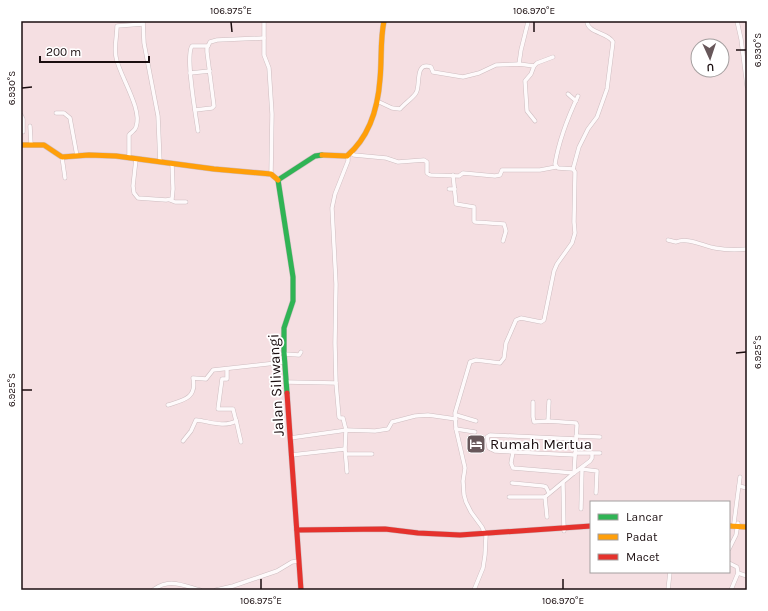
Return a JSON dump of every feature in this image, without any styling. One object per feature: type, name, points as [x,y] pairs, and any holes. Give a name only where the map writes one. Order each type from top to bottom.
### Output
[{"type":"main road","points":[[21,145],[44,145],[62,157],[116,156],[214,169],[271,174],[278,180],[315,156],[350,154],[357,147],[369,127],[376,101],[380,80],[381,35],[384,21]]},
{"type":"main road","name":"Jalan Siliwangi","points":[[278,180],[294,287],[293,301],[284,328],[284,354],[301,590]]},
{"type":"main road","points":[[733,525],[747,524]]},
{"type":"main road","points":[[733,525],[747,527]]},
{"type":"main road","points":[[297,531],[366,529],[441,535],[485,535],[590,528]]},
{"type":"street","points":[[117,21],[116,57],[120,71],[133,100],[137,123],[136,128],[129,135],[129,158]]},
{"type":"street","points":[[264,21],[264,55],[269,68],[272,114],[271,174]]},
{"type":"street","points":[[737,21],[747,86]]},
{"type":"street","points":[[519,64],[528,22]]},
{"type":"street","points":[[474,590],[483,568],[486,550],[485,535],[482,527],[466,502],[463,488],[465,468],[456,429],[457,405],[470,362],[476,360],[500,363],[504,358],[506,343],[516,320],[521,318],[540,322],[544,320],[554,271],[557,264],[572,243],[575,233],[575,172],[573,170],[579,146],[588,129],[597,117],[607,89],[612,48],[612,40],[590,28],[587,22]]},
{"type":"street","points":[[117,26],[143,23],[144,43],[158,116],[160,162]]},
{"type":"street","points":[[195,110],[212,108],[214,106],[207,52],[210,42],[214,40],[264,38]]},
{"type":"street","points":[[198,131],[190,73],[190,50],[191,47],[195,45],[208,46]]},
{"type":"street","points":[[534,121],[527,111],[526,81],[534,66],[540,61],[552,57]]},
{"type":"street","points":[[376,101],[392,108],[400,109],[416,93],[420,72],[422,68],[427,66],[431,67],[433,72],[463,77],[479,73],[496,65],[519,64],[534,66]]},
{"type":"street","points":[[190,73],[210,71]]},
{"type":"street","points":[[568,94],[576,101]]},
{"type":"street","points":[[556,167],[557,156],[566,123],[578,96]]},
{"type":"street","points":[[56,113],[64,113],[70,118],[76,156]]},
{"type":"street","points":[[21,115],[23,119],[22,132],[30,132]]},
{"type":"street","points":[[30,126],[31,144]]},
{"type":"street","points":[[347,472],[345,449],[346,430],[343,418],[339,417],[336,383],[336,284],[332,208],[335,194],[350,154],[386,158],[398,162],[424,160],[426,161],[426,173],[428,175],[460,176],[463,173],[495,176],[500,175],[502,170],[540,170],[556,167],[573,170]]},
{"type":"street","points":[[62,157],[65,178]]},
{"type":"street","points":[[136,159],[133,186],[134,193],[138,198],[186,202]]},
{"type":"street","points":[[170,200],[173,197],[172,163]]},
{"type":"street","points":[[453,175],[456,204],[474,207],[475,222],[504,224],[506,231],[503,241]]},
{"type":"street","points":[[449,189],[455,188]]},
{"type":"street","points":[[668,240],[676,242],[680,240],[688,241],[716,248],[747,249]]},
{"type":"street","points":[[284,354],[299,355],[301,352]]},
{"type":"street","points":[[168,405],[185,399],[191,394],[194,388],[193,378],[204,379],[208,377],[213,370],[285,362]]},
{"type":"street","points":[[226,369],[227,379],[222,379],[218,409],[233,408],[241,442]]},
{"type":"street","points":[[286,382],[336,383]]},
{"type":"street","points":[[548,421],[549,401]]},
{"type":"street","points":[[533,402],[534,422],[575,422],[577,425],[574,473]]},
{"type":"street","points":[[290,438],[346,430],[374,431],[388,428],[392,422],[415,416],[430,415],[456,417],[476,421]]},
{"type":"street","points":[[183,441],[191,431],[196,420],[219,424],[232,423],[236,420]]},
{"type":"street","points":[[456,429],[475,432]]},
{"type":"street","points":[[600,437],[490,435],[487,438],[489,448],[495,451],[575,454],[600,453]]},
{"type":"street","points":[[291,455],[345,449]]},
{"type":"street","points":[[513,452],[511,463],[512,468],[574,473]]},
{"type":"street","points":[[509,497],[545,497],[581,469],[592,458],[592,453]]},
{"type":"street","points":[[346,454],[372,454]]},
{"type":"street","points":[[581,469],[597,471],[596,492]]},
{"type":"street","points":[[581,469],[581,509]]},
{"type":"street","points":[[730,547],[736,535],[733,525],[740,477]]},
{"type":"street","points":[[512,483],[543,486],[546,487],[549,493]]},
{"type":"street","points":[[563,483],[564,529]]},
{"type":"street","points":[[739,486],[747,488]]},
{"type":"street","points":[[545,497],[546,517]]},
{"type":"street","points":[[216,590],[233,588],[277,571],[292,562],[299,561]]},
{"type":"street","points":[[727,590],[731,590],[738,572],[737,567],[730,564]]},
{"type":"street","points":[[738,572],[747,576]]},
{"type":"street","points":[[668,590],[670,573]]},
{"type":"street","points":[[153,590],[160,585],[173,583],[200,590]]},
{"type":"traffic: fast","points":[[287,393],[284,328],[293,301],[293,277],[278,180],[315,156],[322,155]]},
{"type":"traffic: slow","points":[[322,155],[347,156],[355,148],[367,131],[379,90],[384,21]]},
{"type":"traffic: slow","points":[[21,145],[44,145],[62,157],[89,155],[116,156],[214,169],[271,174],[278,180]]},
{"type":"traffic: slow","points":[[730,526],[747,527]]},
{"type":"traffic: jam","points":[[287,393],[301,590]]},
{"type":"traffic: jam","points":[[297,530],[385,529],[418,533],[460,535],[590,526]]},
{"type":"place","name":"Rumah Mertua","points":[[476,444]]}]
